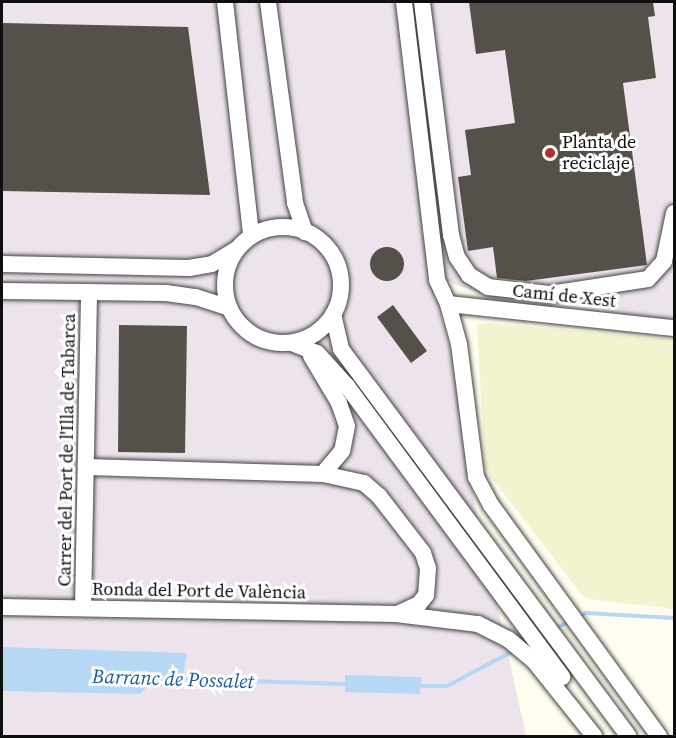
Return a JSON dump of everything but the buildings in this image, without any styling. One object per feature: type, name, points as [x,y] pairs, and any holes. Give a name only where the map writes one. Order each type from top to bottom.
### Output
[{"type":"street","points":[[225,2],[251,235]]},
{"type":"street","points":[[268,2],[295,203],[305,232]]},
{"type":"street","points":[[404,2],[437,280],[448,304],[466,388],[476,477],[491,505],[659,736]]},
{"type":"street","points":[[422,2],[451,235],[456,257],[469,275],[488,287],[518,293],[550,294],[635,283],[657,273],[664,261],[675,213]]},
{"type":"street","points":[[2,264],[189,268],[212,264],[236,250],[251,235],[274,226],[305,232],[320,239],[339,266],[342,286],[333,314],[320,331],[299,346]]},
{"type":"street","points":[[236,250],[224,284],[230,309],[250,333],[276,343],[299,346],[317,353],[347,386],[604,736]]},
{"type":"street","points":[[2,291],[166,293],[196,297],[230,309]]},
{"type":"street","name":"Carrer del Port de l'Illa de Tabarca","points":[[83,608],[89,292]]},
{"type":"street","name":"Camí de Xest","points":[[448,304],[675,328]]},
{"type":"street","points":[[333,314],[341,350],[628,736]]},
{"type":"street","points":[[299,346],[339,403],[347,426],[342,451],[323,474]]},
{"type":"street","points":[[87,467],[323,474],[364,483],[379,496],[423,553],[430,582],[426,595],[419,604],[396,614]]},
{"type":"street","name":"Ronda del Port de València","points":[[2,607],[396,614],[478,624],[508,639],[535,662],[594,736]]},
{"type":"shaded area","points":[[2,2],[396,2],[433,283],[454,365],[469,477],[526,736],[2,736]]},
{"type":"shaded area","points":[[408,2],[674,2],[674,320],[508,304],[444,280]]},
{"type":"green space","points":[[488,323],[674,339],[674,609],[589,599],[582,595],[485,469],[477,325]]},
{"type":"water","points":[[2,647],[187,653],[182,683],[152,683],[139,694],[2,691]]},
{"type":"water","points":[[345,675],[421,677],[420,694],[345,692]]},
{"type":"waterway","points":[[578,617],[586,613],[674,618]]},
{"type":"waterway","points":[[554,629],[569,622]]},
{"type":"waterway","points":[[420,686],[447,686],[513,651]]},
{"type":"waterway","name":"Barranc de Possalet","points":[[179,679],[345,684]]},
{"type":"place","name":"Planta de reciclaje","points":[[550,153]]}]
